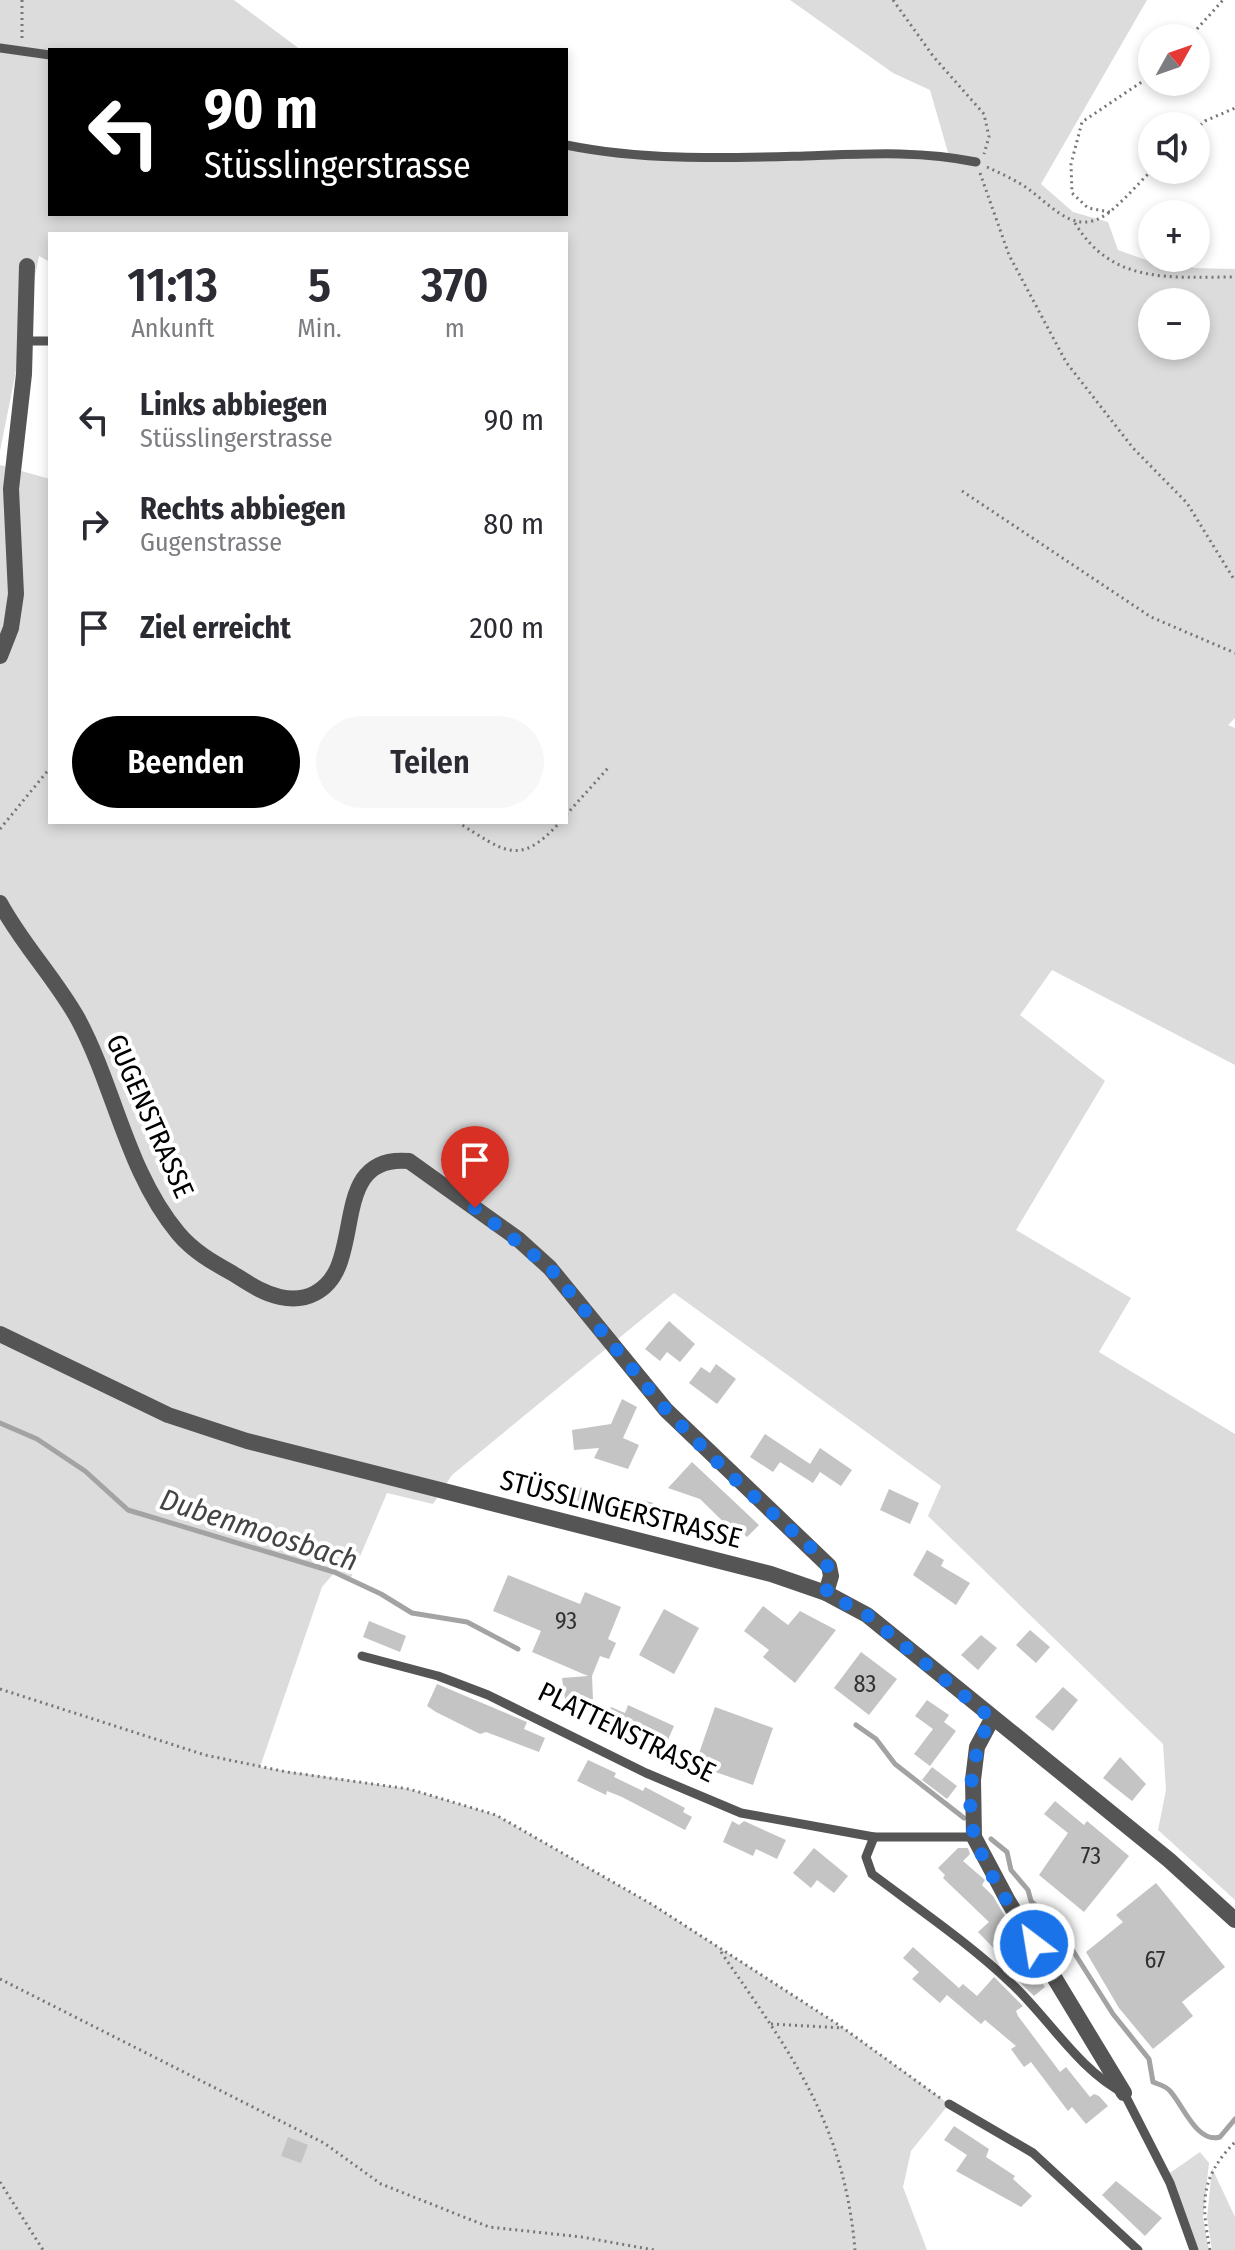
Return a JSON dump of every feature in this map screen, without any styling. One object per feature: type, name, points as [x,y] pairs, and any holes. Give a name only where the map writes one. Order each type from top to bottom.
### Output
[{"type":"street","points":[[0,656],[11,628],[16,594],[11,489],[25,341],[27,266]]},
{"type":"street","name":"GUGENSTRASSE","points":[[0,903],[79,1021],[122,1129],[159,1205],[179,1234],[201,1255],[266,1294],[294,1300],[315,1295],[333,1279],[343,1257],[359,1185],[369,1169],[389,1159],[409,1161],[518,1239],[550,1268],[666,1410],[829,1566],[831,1576],[826,1593]]},
{"type":"street","name":"STÜSSLINGERSTRASSE","points":[[0,1334],[168,1415],[247,1441],[771,1574],[826,1593],[867,1615],[1169,1860],[1235,1920]]},
{"type":"street","points":[[992,1719],[977,1747],[973,1780],[974,1837],[1008,1901],[1124,2093]]},
{"type":"lane","points":[[0,48],[48,55]]},
{"type":"lane","points":[[568,145],[644,156],[721,159],[899,152],[976,162]]},
{"type":"lane","points":[[25,341],[48,341]]},
{"type":"lane","name":"PLATTENSTRASSE","points":[[362,1656],[438,1676],[488,1695],[713,1803],[792,1824],[874,1837],[974,1837]]},
{"type":"lane","points":[[874,1837],[866,1857],[872,1874],[1013,1985],[1083,2060],[1112,2087],[1124,2093],[1163,2169],[1194,2250]]},
{"type":"lane","points":[[949,2104],[1033,2153],[1138,2250]]},
{"type":"path","points":[[22,0],[23,50]]},
{"type":"path","points":[[893,0],[933,56],[984,114],[989,137],[987,148],[976,162]]},
{"type":"path","points":[[1202,24],[1223,0]]},
{"type":"path","points":[[1110,212],[1088,208],[1072,193],[1071,164],[1082,122],[1138,84]]},
{"type":"path","points":[[1210,119],[1235,108]]},
{"type":"path","points":[[976,162],[1017,181],[1061,217],[1075,223],[1087,222],[1110,212],[1138,184]]},
{"type":"path","points":[[976,162],[1009,255],[1066,362],[1133,448],[1187,503],[1235,581]]},
{"type":"path","points":[[1075,223],[1085,240],[1121,269],[1181,277],[1235,277]]},
{"type":"path","points":[[962,491],[1151,617],[1235,653]]},
{"type":"path","points":[[568,813],[608,768]]},
{"type":"path","points":[[0,829],[10,821],[48,771]]},
{"type":"path","points":[[460,824],[492,843],[517,851],[537,846],[558,824]]},
{"type":"path","points":[[0,1689],[205,1755],[274,1770],[409,1789],[473,1805],[572,1855],[844,2028],[949,2104]]},
{"type":"path","points":[[719,1949],[813,2091],[831,2133],[851,2202],[855,2250]]},
{"type":"path","points":[[0,1979],[324,2143],[381,2184],[489,2227],[582,2237],[654,2250]]},
{"type":"path","points":[[771,2024],[844,2028]]},
{"type":"path","points":[[1210,2250],[1205,2212],[1211,2168],[1235,2142]]},
{"type":"path","points":[[0,2182],[43,2250]]},
{"type":"shaded area","points":[[0,0],[234,0],[298,48],[48,48],[48,216],[568,216],[568,145],[644,156],[949,156],[930,90],[893,73],[790,0],[1147,0],[1041,184],[1073,212],[1108,222],[1118,250],[1138,257],[1138,272],[1235,269],[1235,718],[1228,725],[1235,728],[1235,1065],[1052,970],[1020,1015],[1105,1081],[1016,1230],[1131,1298],[1099,1352],[1235,1434],[1235,1900],[1158,1830],[1166,1790],[1163,1744],[928,1516],[941,1486],[674,1293],[452,1475],[433,1504],[387,1493],[350,1580],[334,1573],[322,1587],[260,1767],[409,1789],[496,1815],[653,1905],[839,2025],[949,2104],[911,2151],[903,2187],[927,2250],[0,2250],[0,465],[48,478],[48,824],[568,824],[568,232],[48,232],[48,261],[39,256],[0,451]]},
{"type":"shaded area","points":[[1200,2152],[1209,2163],[1203,2218],[1209,2250],[1198,2250],[1167,2175]]},
{"type":"shaded area","points":[[1212,2168],[1235,2217],[1235,2250],[1212,2250],[1207,2218]]},
{"type":"building","points":[[669,1321],[695,1344],[680,1362],[667,1352],[660,1361],[645,1349]]},
{"type":"building","points":[[716,1364],[736,1379],[717,1404],[689,1383],[701,1367],[710,1373]]},
{"type":"building","points":[[622,1399],[637,1407],[623,1438],[639,1445],[628,1469],[594,1458],[599,1448],[574,1450],[572,1430],[611,1424]]},
{"type":"building","points":[[765,1434],[810,1464],[820,1448],[852,1470],[841,1486],[820,1472],[813,1483],[780,1462],[773,1472],[750,1457]]},
{"type":"building","points":[[692,1462],[759,1525],[747,1537],[744,1534],[740,1538],[700,1499],[668,1488]]},
{"type":"building","points":[[574,1486],[613,1495],[609,1508],[571,1499]]},
{"type":"building","points":[[889,1489],[919,1503],[910,1524],[880,1510]]},
{"type":"building","points":[[629,1497],[654,1503],[642,1516],[617,1510]]},
{"type":"building","points":[[927,1550],[944,1560],[941,1566],[970,1583],[956,1605],[913,1575]]},
{"type":"building","points":[[508,1575],[580,1604],[585,1592],[621,1607],[608,1639],[616,1643],[609,1659],[600,1656],[592,1676],[593,1699],[565,1699],[562,1678],[588,1676],[532,1652],[541,1631],[493,1611]]},
{"type":"building","points":[[763,1606],[788,1625],[800,1611],[836,1630],[795,1683],[763,1657],[769,1650],[744,1631]]},
{"type":"building","points":[[664,1609],[699,1628],[674,1674],[639,1655]]},
{"type":"building","points":[[369,1621],[406,1636],[400,1652],[363,1637]]},
{"type":"building","points":[[1030,1630],[1050,1647],[1036,1663],[1016,1645]]},
{"type":"building","points":[[981,1635],[997,1648],[978,1670],[961,1655]]},
{"type":"building","points":[[861,1652],[897,1679],[869,1715],[834,1688]]},
{"type":"building","points":[[437,1684],[527,1722],[524,1729],[545,1738],[539,1752],[486,1732],[480,1734],[427,1706]]},
{"type":"building","points":[[1063,1687],[1078,1700],[1053,1731],[1035,1717]]},
{"type":"building","points":[[927,1700],[949,1715],[944,1722],[956,1731],[930,1766],[914,1754],[933,1729],[915,1716]]},
{"type":"building","points":[[628,1705],[674,1726],[660,1758],[614,1737],[618,1729],[604,1722],[611,1707],[625,1713]]},
{"type":"building","points":[[715,1707],[773,1728],[753,1785],[695,1765]]},
{"type":"building","points":[[1120,1757],[1146,1784],[1132,1801],[1103,1778]]},
{"type":"building","points":[[588,1760],[616,1773],[614,1777],[643,1791],[645,1787],[685,1808],[683,1812],[692,1817],[685,1830],[622,1797],[607,1791],[606,1795],[577,1781]]},
{"type":"building","points":[[932,1767],[957,1786],[947,1799],[922,1780]]},
{"type":"building","points":[[1055,1801],[1084,1825],[1087,1821],[1129,1856],[1084,1912],[1039,1875],[1068,1833],[1044,1814]]},
{"type":"building","points":[[732,1821],[739,1825],[744,1821],[786,1840],[777,1859],[756,1849],[753,1856],[723,1842]]},
{"type":"building","points":[[814,1848],[848,1876],[834,1893],[817,1880],[811,1888],[793,1873]]},
{"type":"building","points":[[958,1848],[968,1848],[970,1854],[963,1861],[985,1880],[982,1885],[993,1896],[1016,1935],[1016,1945],[1045,1987],[1034,1996],[1003,1966],[1007,1962],[978,1932],[989,1922],[943,1878],[945,1875],[938,1868]]},
{"type":"building","points":[[1156,1883],[1225,1967],[1182,2002],[1193,2016],[1153,2049],[1119,2008],[1086,1952],[1123,1922],[1116,1915]]},
{"type":"building","points":[[913,1947],[959,1988],[963,1984],[977,1996],[994,1977],[1023,2006],[1016,2011],[1018,2016],[1060,2072],[1066,2067],[1090,2097],[1094,2094],[1099,2096],[1108,2106],[1086,2124],[1072,2107],[1068,2111],[1031,2062],[1024,2067],[1011,2049],[1016,2046],[985,2020],[981,2024],[947,1995],[940,2003],[912,1979],[919,1972],[903,1958]]},
{"type":"building","points":[[954,2126],[989,2149],[986,2157],[1015,2176],[1013,2179],[1032,2196],[1021,2207],[956,2171],[967,2155],[944,2140]]},
{"type":"building","points":[[288,2137],[308,2145],[301,2163],[281,2156]]},
{"type":"building","points":[[1116,2181],[1162,2218],[1145,2236],[1102,2195]]},
{"type":"waterway","name":"Dubenmoosbach","points":[[0,1423],[37,1439],[85,1471],[128,1510],[334,1572],[412,1613],[467,1622],[518,1649]]},
{"type":"waterway","name":"Dubenmoosbach","points":[[856,1725],[876,1739],[895,1764],[964,1818]]},
{"type":"waterway","name":"Dubenmoosbach","points":[[991,1839],[1007,1852],[1011,1870],[1028,1890],[1031,1901],[1056,1924],[1113,2014],[1149,2059],[1153,2082],[1168,2089],[1204,2135],[1220,2137],[1235,2119]]},
{"type":"route","points":[[475,1208],[518,1239],[550,1268],[594,1318],[639,1380],[666,1410],[728,1473],[820,1556],[829,1566],[831,1576],[826,1593],[867,1615],[992,1719],[977,1747],[973,1780],[974,1837],[1034,1944]]}]
